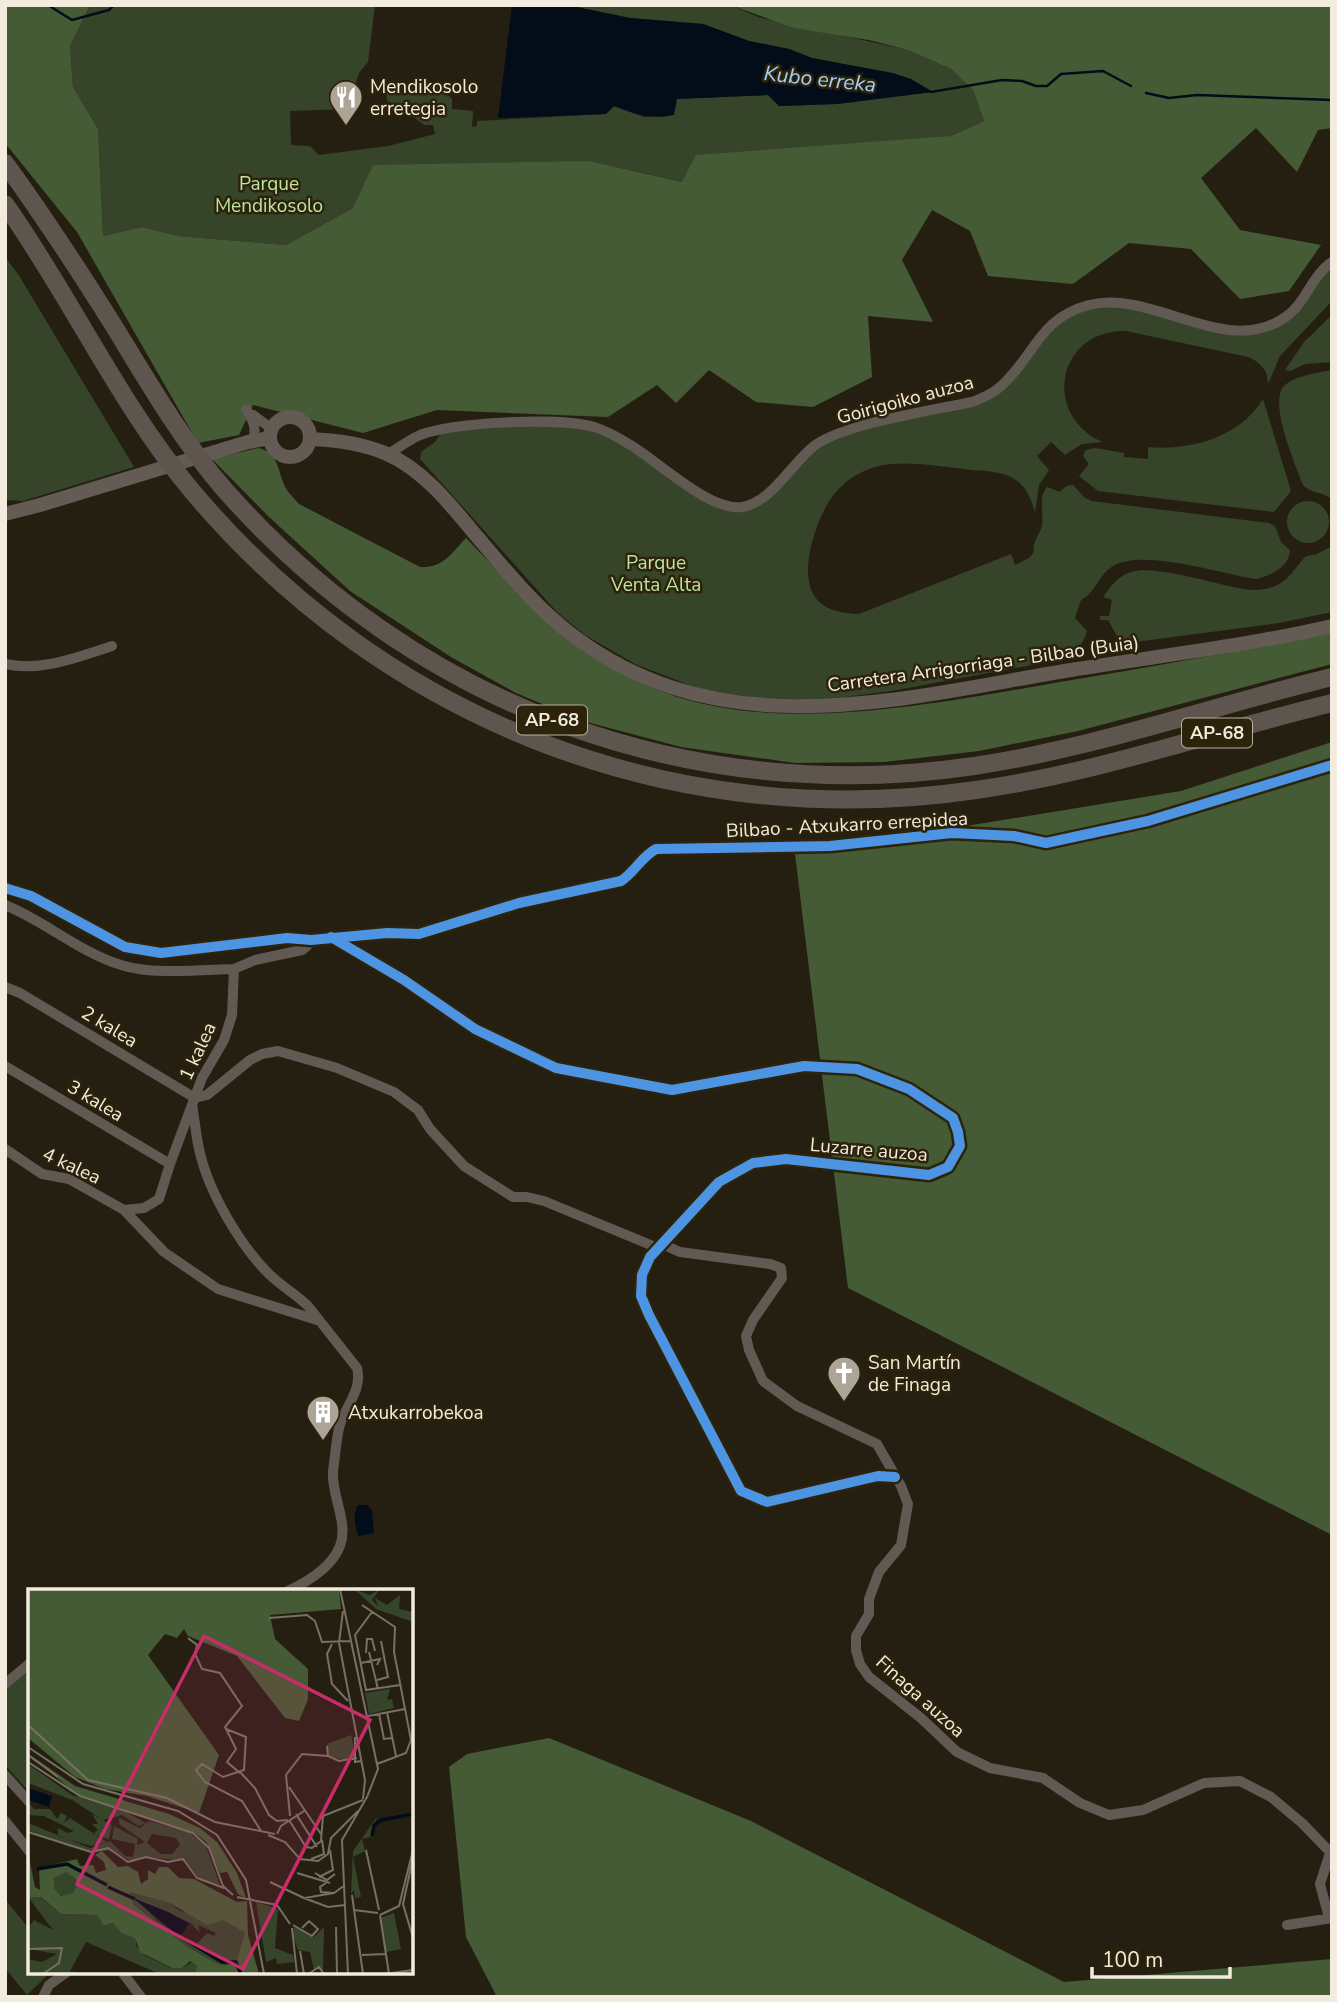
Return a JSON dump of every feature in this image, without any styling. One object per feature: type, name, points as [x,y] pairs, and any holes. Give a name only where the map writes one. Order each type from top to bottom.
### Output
[{"type":"highway","name":"AP-68","points":[[5,163],[50,226],[162,407],[244,510],[287,554],[360,615],[427,660],[528,711],[612,742],[686,760],[776,773],[876,775],[963,767],[1039,753],[1332,677]]},
{"type":"highway","name":"AP-68","points":[[5,204],[163,453],[192,491],[236,540],[298,598],[381,661],[471,712],[540,742],[606,766],[729,792],[800,799],[877,800],[956,793],[1034,780],[1332,703]]},
{"type":"street","name":"Goirigoiko auzoa","points":[[388,454],[420,435],[465,425],[547,423],[594,427],[630,444],[720,504],[742,507],[763,498],[814,446],[827,438],[851,429],[972,402],[987,396],[1008,379],[1045,331],[1069,313],[1088,305],[1122,303],[1236,332],[1256,331],[1285,318],[1298,307],[1317,276],[1332,262]]},
{"type":"street","points":[[248,442],[254,437],[255,423],[245,408],[271,434]]},
{"type":"street","points":[[293,418],[305,425],[310,439],[302,453],[291,457],[279,454],[271,444],[271,434],[279,422],[293,418]]},
{"type":"street","points":[[5,514],[271,434]]},
{"type":"street","name":"Carretera Arrigorriaga - Bilbao (Buia)","points":[[310,439],[353,443],[388,454],[424,479],[526,592],[571,634],[611,660],[653,680],[691,693],[737,703],[797,708],[877,702],[1225,647],[1332,626]]},
{"type":"street","points":[[5,664],[23,667],[57,662],[112,646]]},
{"type":"street","name":"Bilbao - Atxukarro errepidea","points":[[311,940],[387,933],[419,934],[519,903],[621,881],[629,876],[645,855],[656,849],[830,846],[952,833],[1014,836],[1046,843],[1148,821],[1332,765]]},
{"type":"street","points":[[5,888],[31,896],[125,947],[145,951],[177,952],[287,938],[311,940],[302,950],[255,960],[234,969],[178,972],[122,966],[5,905]]},
{"type":"street","name":"Luzarre auzoa","points":[[331,937],[404,980],[475,1029],[556,1068],[672,1090],[804,1066],[857,1069],[909,1089],[953,1118],[960,1146],[948,1167],[929,1175],[786,1159],[753,1163],[719,1182],[650,1257],[642,1275],[641,1296],[649,1315],[741,1492],[768,1502],[878,1476],[895,1477]]},
{"type":"street","name":"1 kalea","points":[[194,1101],[202,1079],[224,1041],[232,1015],[234,969]]},
{"type":"street","name":"2 kalea","points":[[5,987],[20,993],[194,1101]]},
{"type":"street","points":[[124,1210],[144,1208],[159,1199],[194,1101],[207,1096],[250,1060],[278,1051],[337,1068],[394,1092],[418,1110],[430,1129],[464,1166],[513,1197],[544,1201],[660,1246]]},
{"type":"street","name":"3 kalea","points":[[5,1066],[170,1164]]},
{"type":"street","points":[[194,1101],[200,1153],[211,1184],[249,1252],[278,1283],[299,1297],[357,1368],[359,1378],[353,1400],[339,1427],[333,1474],[343,1529],[340,1547],[324,1568],[291,1589]]},
{"type":"street","name":"4 kalea","points":[[5,1149],[43,1174],[69,1179],[124,1210]]},
{"type":"street","points":[[124,1210],[164,1252],[218,1289],[317,1320]]},
{"type":"street","name":"Finaga auzoa","points":[[660,1246],[680,1252],[760,1262],[781,1268],[782,1278],[753,1320],[746,1336],[749,1350],[763,1381],[797,1406],[877,1444],[895,1477],[908,1504],[901,1545],[879,1572],[869,1599],[869,1614],[856,1636],[860,1664],[869,1677],[921,1718],[957,1752],[990,1768],[1044,1778],[1080,1803],[1110,1815],[1143,1810],[1204,1783],[1240,1781],[1271,1797],[1302,1823],[1331,1854]]},
{"type":"street","points":[[5,1684],[28,1665]]},
{"type":"street","points":[[5,1774],[28,1801]]},
{"type":"street","points":[[5,1821],[28,1850]]},
{"type":"street","points":[[1287,1925],[1330,1918],[1320,1884],[1331,1854]]},
{"type":"street","points":[[43,1997],[50,1985],[64,1974]]},
{"type":"street","points":[[124,1974],[141,1997]]},
{"type":"green space","points":[[5,5],[90,5],[70,46],[73,87],[98,129],[103,236],[142,227],[178,236],[286,245],[353,208],[373,165],[590,161],[682,182],[696,155],[951,136],[984,121],[973,90],[951,69],[908,50],[869,40],[794,28],[730,5],[1332,5],[1332,128],[1318,130],[1297,172],[1256,128],[1201,178],[1240,230],[1321,245],[1289,291],[1240,299],[1191,249],[1129,243],[1073,284],[988,276],[970,231],[932,210],[902,260],[933,322],[868,316],[872,377],[813,407],[756,402],[709,370],[676,403],[657,385],[608,417],[437,410],[363,433],[253,405],[239,435],[198,443],[77,232],[5,143]]},
{"type":"green space","name":"Parque Mendikosolo","points":[[90,5],[375,5],[368,62],[359,73],[348,109],[290,111],[291,145],[310,146],[319,155],[388,146],[435,134],[433,125],[424,125],[401,107],[387,101],[386,89],[394,84],[441,87],[452,99],[452,109],[473,111],[472,127],[477,126],[477,121],[606,114],[614,106],[644,117],[673,115],[676,99],[769,95],[779,106],[837,104],[932,92],[911,79],[812,58],[789,49],[749,41],[703,24],[630,18],[567,5],[730,5],[758,17],[908,50],[951,69],[973,90],[984,121],[951,136],[683,182],[590,161],[353,208],[286,245],[178,236],[142,227],[103,236],[98,129],[73,87],[70,46]]},
{"type":"green space","points":[[5,257],[18,274],[134,467],[23,501],[5,500]]},
{"type":"green space","name":"Parque Venta Alta","points":[[1332,262],[1332,301],[1280,356],[1268,384],[1262,367],[1248,357],[1126,331],[1103,334],[1085,343],[1073,358],[1066,375],[1065,394],[1070,412],[1082,429],[1102,442],[1082,444],[1065,455],[1051,442],[1037,456],[1049,470],[1039,485],[1035,513],[1031,500],[1020,483],[1005,474],[923,464],[875,467],[850,479],[832,497],[819,520],[811,546],[808,574],[814,595],[821,603],[843,613],[859,614],[1011,554],[1015,565],[1029,558],[1034,552],[1042,525],[1042,500],[1047,487],[1060,492],[1066,486],[1073,485],[1085,498],[1092,501],[1269,523],[1275,526],[1281,542],[1290,550],[1283,566],[1256,579],[1159,560],[1123,562],[1110,568],[1081,600],[1075,618],[1087,631],[1078,647],[1064,659],[846,697],[794,701],[700,689],[637,665],[585,635],[557,612],[420,459],[421,452],[435,442],[444,429],[465,425],[594,427],[720,504],[753,504],[825,439],[987,396],[1055,321],[1109,302],[1236,332],[1285,318]]},
{"type":"green space","points":[[1332,315],[1332,362],[1305,364],[1290,371],[1285,370],[1304,342]]},
{"type":"green space","points":[[1332,370],[1332,499],[1303,485],[1289,449],[1279,405],[1280,393],[1285,385],[1307,375]]},
{"type":"green space","points":[[1263,399],[1291,491],[1274,512],[1098,491],[1079,476],[1089,464],[1083,456],[1086,450],[1095,448],[1124,453],[1124,457],[1148,459],[1148,447],[1197,444],[1228,432],[1253,412]]},
{"type":"green space","points":[[258,448],[275,459],[287,490],[299,504],[420,567],[441,562],[466,538],[541,614],[586,652],[649,686],[697,702],[748,711],[803,714],[915,706],[1202,657],[1332,631],[1332,664],[1078,731],[979,751],[884,762],[795,763],[681,747],[583,721],[516,693],[451,657],[350,591],[268,516],[212,459]]},
{"type":"green space","points":[[1308,501],[1323,507],[1329,522],[1323,537],[1308,543],[1293,537],[1287,522],[1293,507]]},
{"type":"green space","points":[[1332,546],[1332,612],[1279,623],[1135,642],[1118,638],[1108,620],[1100,620],[1100,616],[1109,616],[1112,600],[1103,597],[1112,585],[1131,572],[1166,572],[1238,588],[1265,589],[1285,580],[1306,556]]},
{"type":"green space","points":[[1332,742],[1332,1535],[848,1288],[795,854],[1181,791]]},
{"type":"green space","points":[[28,1669],[28,1791],[5,1765],[5,1688]]},
{"type":"green space","points":[[549,1738],[751,1821],[1064,1982],[1332,1959],[1332,1997],[497,1997],[466,1937],[449,1767],[467,1754]]},
{"type":"green space","points":[[5,1899],[28,1928],[28,1974],[49,1974],[27,1995],[5,1968]]},
{"type":"water","points":[[512,5],[567,5],[630,18],[703,24],[749,41],[789,49],[812,58],[893,73],[911,79],[933,92],[837,104],[779,106],[768,95],[677,99],[674,115],[658,117],[614,106],[606,114],[498,118]]},
{"type":"water","points":[[358,1505],[367,1505],[372,1510],[374,1533],[359,1536],[355,1520]]},
{"type":"waterway","points":[[48,5],[72,20],[109,10],[114,5]]},
{"type":"waterway","name":"Kubo erreka","points":[[931,92],[1002,80],[1047,86],[1061,74],[1103,71],[1131,86]]},
{"type":"waterway","name":"Kubo erreka","points":[[1146,93],[1169,98],[1197,95],[1332,100]]},
{"type":"cycle path","points":[[5,888],[31,896],[125,947],[161,953],[287,938],[311,940],[387,933],[419,934],[519,903],[621,881],[656,849],[830,846],[952,833],[1014,836],[1046,843],[1148,821],[1332,765]]},
{"type":"cycle path","points":[[331,937],[404,980],[475,1029],[556,1068],[672,1090],[804,1066],[857,1069],[909,1089],[953,1118],[960,1146],[948,1167],[929,1175],[786,1159],[753,1163],[719,1182],[650,1257],[642,1275],[641,1296],[649,1315],[741,1491],[767,1502],[878,1476],[895,1477]]},
{"type":"place","name":"Mendikosolo erretegia","points":[[346,127]]},
{"type":"place","name":"San Martín de Finaga","points":[[844,1403]]},
{"type":"place","name":"Atxukarrobekoa","points":[[323,1442]]}]
